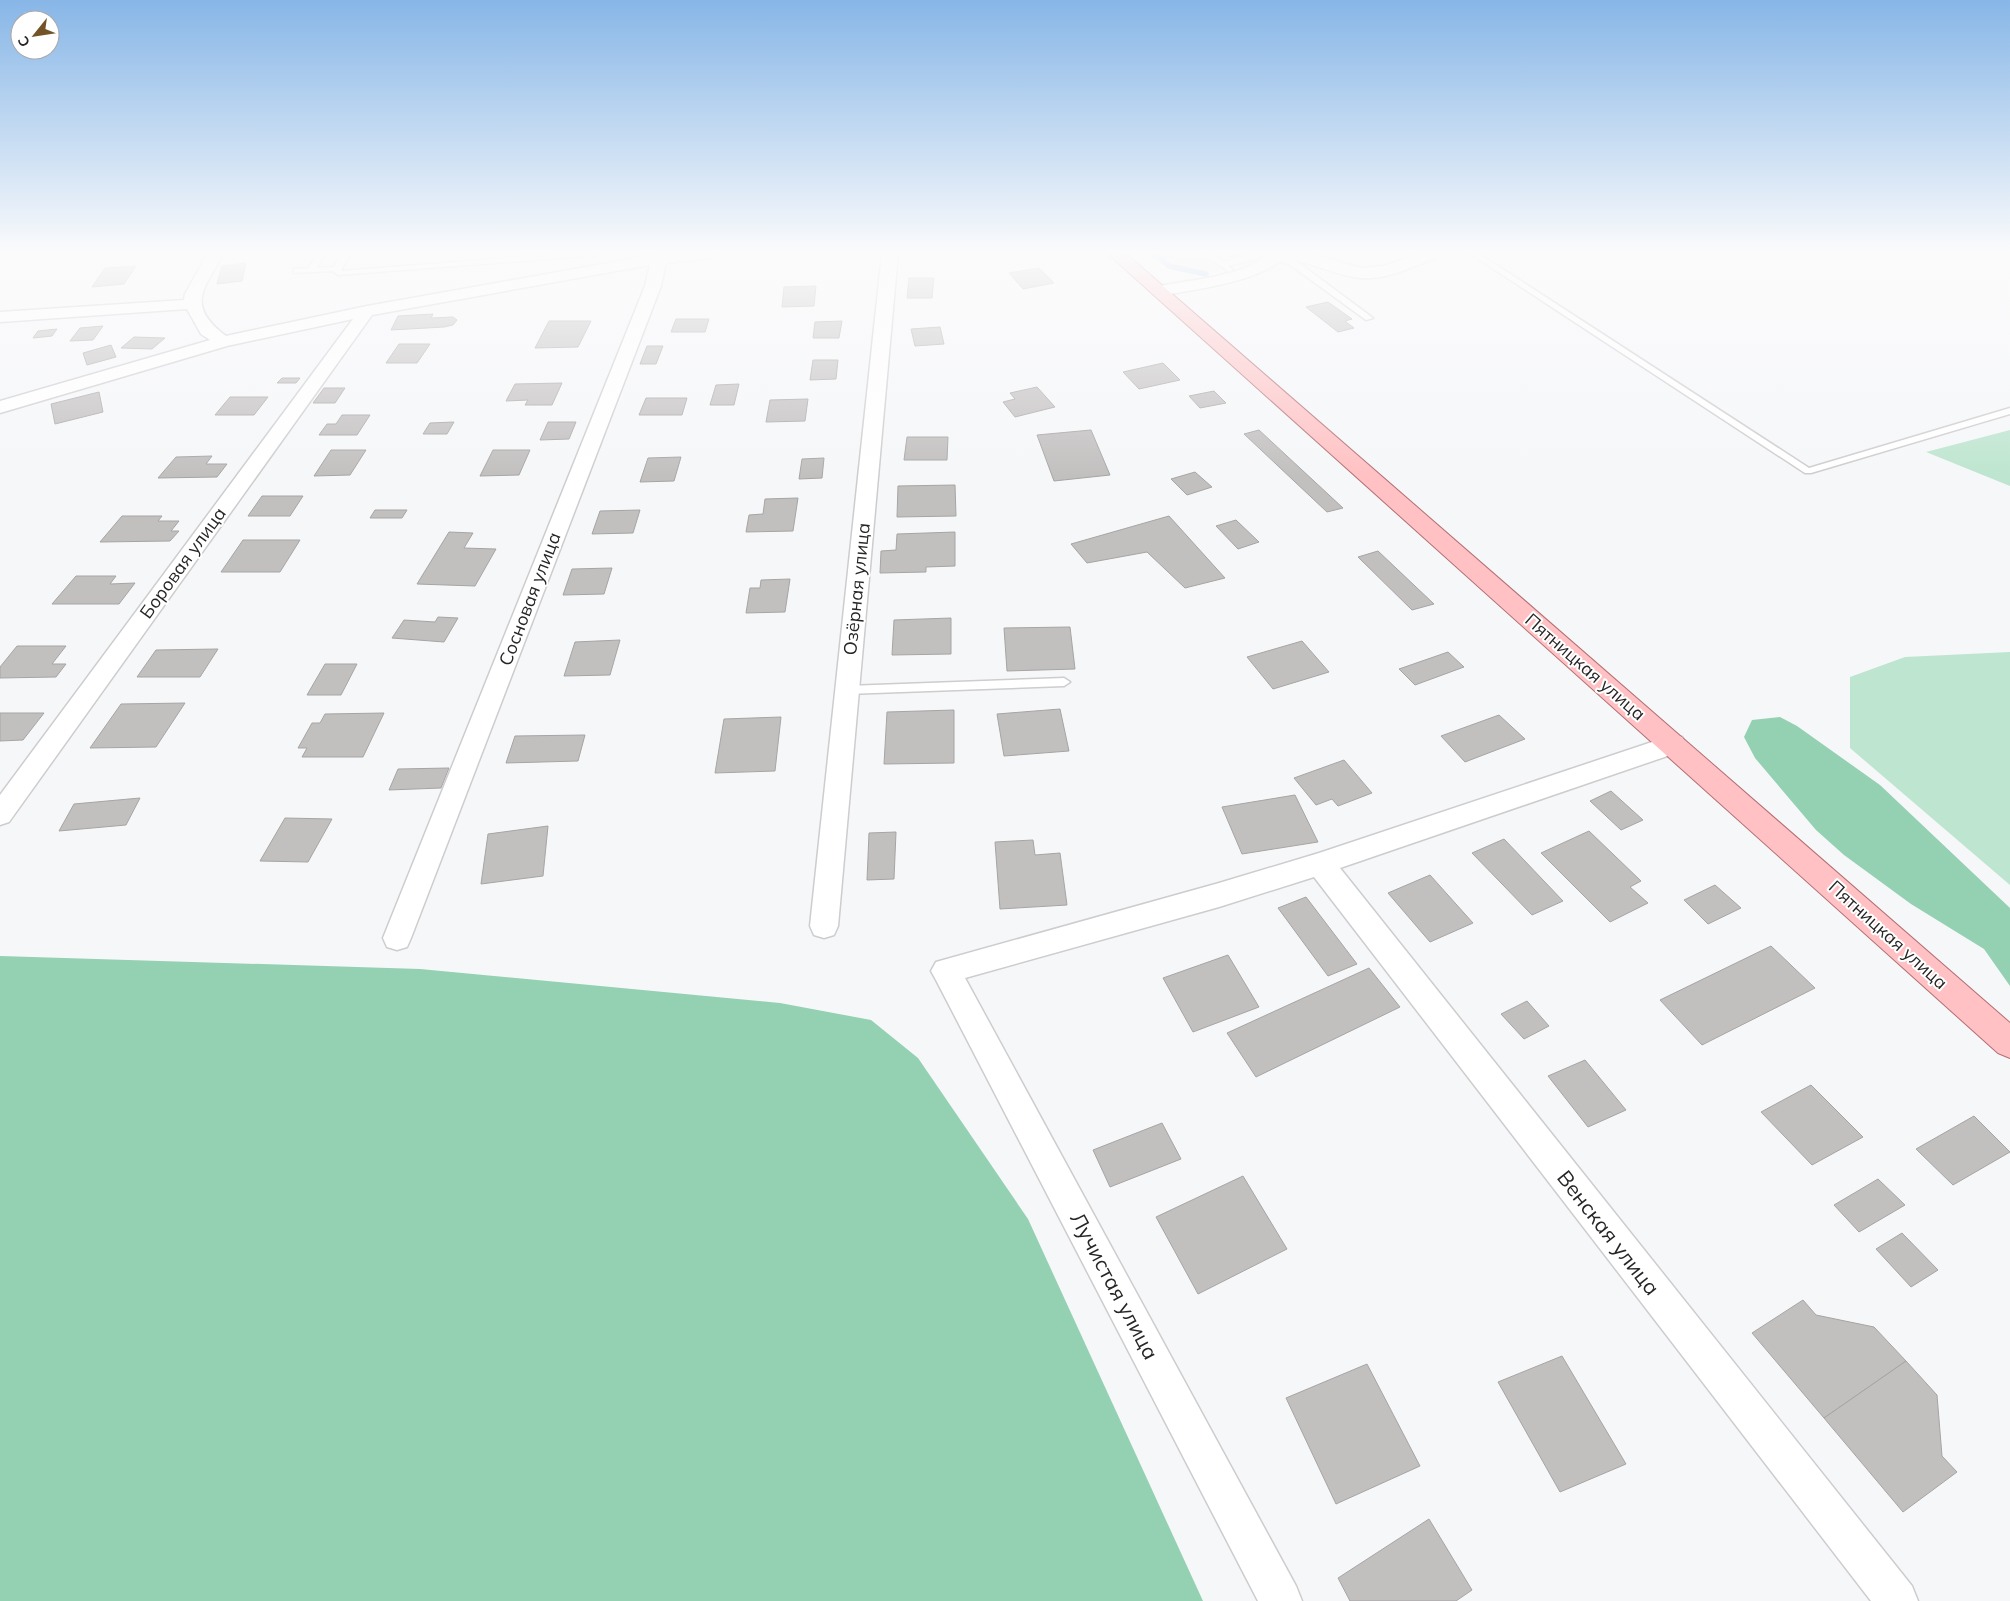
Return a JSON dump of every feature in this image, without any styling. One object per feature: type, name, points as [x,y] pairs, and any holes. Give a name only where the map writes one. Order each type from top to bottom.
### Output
[{"type":"main road","name":"Пятницкая улица","points":[[1200,328],[1674,744],[2010,1043]]},
{"type":"street","points":[[206,328],[223,342]]},
{"type":"street","points":[[0,407],[223,342],[289,328]]},
{"type":"street","name":"Боровая улица","points":[[0,815],[355,328]]},
{"type":"street","name":"Сосновая улица","points":[[397,938],[637,328]]},
{"type":"street","name":"Озёрная улица","points":[[824,926],[883,328]]},
{"type":"street","points":[[1320,864],[1674,744]]},
{"type":"street","name":"Лучистая улица","points":[[1281,1601],[946,971],[1219,896],[1320,864]]},
{"type":"street","name":"Венская улица","points":[[1320,864],[1896,1601]]},
{"type":"lane","points":[[1588,328],[1808,471],[2010,411]]},
{"type":"lane","points":[[847,690],[1064,682]]},
{"type":"green space","points":[[2010,430],[2010,486],[1926,452]]},
{"type":"green space","points":[[2010,652],[2010,885],[1850,748],[1850,677],[1905,657]]},
{"type":"green space","points":[[1780,717],[1797,726],[1880,785],[2010,908],[2010,986],[1984,949],[1911,904],[1844,855],[1816,830],[1755,758],[1744,737],[1752,720]]},
{"type":"green space","points":[[0,956],[420,969],[780,1003],[871,1020],[918,1058],[1028,1219],[1203,1601],[0,1601]]},
{"type":"building","points":[[80,328],[102,328],[93,340],[70,341]]},
{"type":"building","points":[[392,328],[431,328],[391,330]]},
{"type":"building","points":[[546,328],[588,328],[578,347],[535,348]]},
{"type":"building","points":[[673,328],[706,328],[705,332],[671,332]]},
{"type":"building","points":[[814,328],[841,328],[839,338],[813,338]]},
{"type":"building","points":[[940,328],[944,344],[915,346],[911,329]]},
{"type":"building","points":[[1333,328],[1354,328],[1338,332]]},
{"type":"building","points":[[57,329],[52,336],[33,338],[38,331]]},
{"type":"building","points":[[134,337],[165,338],[152,349],[121,348]]},
{"type":"building","points":[[399,344],[430,344],[417,363],[386,363]]},
{"type":"building","points":[[111,345],[116,357],[87,365],[83,353]]},
{"type":"building","points":[[647,346],[663,346],[656,364],[640,364]]},
{"type":"building","points":[[813,360],[838,360],[836,379],[810,380]]},
{"type":"building","points":[[1163,363],[1180,380],[1139,389],[1123,372]]},
{"type":"building","points":[[282,378],[300,378],[296,383],[277,383]]},
{"type":"building","points":[[562,383],[552,405],[525,405],[528,400],[506,401],[515,384]]},
{"type":"building","points":[[739,384],[734,405],[710,405],[716,385]]},
{"type":"building","points":[[1037,387],[1055,407],[1015,417],[1003,402],[1015,399],[1010,393]]},
{"type":"building","points":[[324,388],[345,388],[335,403],[313,403]]},
{"type":"building","points":[[1214,391],[1226,403],[1200,408],[1189,396]]},
{"type":"building","points":[[99,392],[103,412],[55,424],[51,404]]},
{"type":"building","points":[[230,397],[268,397],[254,415],[215,415]]},
{"type":"building","points":[[646,398],[687,398],[682,415],[639,415]]},
{"type":"building","points":[[808,399],[805,421],[766,422],[770,400]]},
{"type":"building","points":[[342,415],[370,415],[357,435],[319,435],[327,424],[336,424]]},
{"type":"building","points":[[454,422],[447,434],[423,434],[430,423]]},
{"type":"building","points":[[548,422],[576,422],[569,439],[540,440]]},
{"type":"building","points":[[1091,430],[1110,475],[1054,481],[1037,435]]},
{"type":"building","points":[[1259,430],[1343,508],[1327,512],[1244,434]]},
{"type":"building","points":[[907,437],[948,437],[947,460],[904,460]]},
{"type":"building","points":[[331,450],[366,450],[350,475],[314,476]]},
{"type":"building","points":[[493,450],[530,450],[519,475],[480,476]]},
{"type":"building","points":[[212,456],[206,464],[227,464],[217,477],[158,478],[176,457]]},
{"type":"building","points":[[681,457],[674,481],[640,482],[648,458]]},
{"type":"building","points":[[824,458],[822,478],[799,479],[802,459]]},
{"type":"building","points":[[1195,472],[1212,487],[1187,495],[1171,479]]},
{"type":"building","points":[[955,485],[956,516],[897,517],[898,486]]},
{"type":"building","points":[[262,496],[303,496],[290,516],[248,516]]},
{"type":"building","points":[[798,498],[793,531],[746,532],[749,515],[763,514],[765,499]]},
{"type":"building","points":[[375,510],[407,510],[402,518],[370,518]]},
{"type":"building","points":[[640,510],[633,533],[592,534],[600,511]]},
{"type":"building","points":[[122,516],[162,516],[158,521],[179,521],[171,531],[179,531],[170,541],[100,542]]},
{"type":"building","points":[[1169,516],[1225,578],[1185,588],[1147,552],[1087,563],[1071,544]]},
{"type":"building","points":[[1236,520],[1259,542],[1238,549],[1216,526]]},
{"type":"building","points":[[449,532],[473,533],[464,548],[496,549],[475,586],[417,584]]},
{"type":"building","points":[[955,532],[955,566],[926,567],[926,572],[880,573],[881,551],[896,550],[897,534]]},
{"type":"building","points":[[243,540],[300,540],[280,572],[221,572]]},
{"type":"building","points":[[1378,551],[1434,604],[1412,610],[1358,557]]},
{"type":"building","points":[[612,568],[604,594],[563,595],[572,569]]},
{"type":"building","points":[[76,576],[116,576],[110,584],[135,583],[119,604],[52,604]]},
{"type":"building","points":[[790,579],[785,612],[746,613],[750,588],[760,588],[761,580]]},
{"type":"building","points":[[438,617],[458,618],[444,642],[392,638],[404,620],[435,622]]},
{"type":"building","points":[[951,618],[951,654],[892,655],[894,620]]},
{"type":"building","points":[[1070,627],[1075,669],[1007,671],[1004,628]]},
{"type":"building","points":[[620,640],[610,675],[564,676],[575,642]]},
{"type":"building","points":[[1302,641],[1329,672],[1273,689],[1247,657]]},
{"type":"building","points":[[17,646],[66,646],[52,664],[66,664],[56,677],[0,678],[0,667]]},
{"type":"building","points":[[218,649],[200,677],[137,677],[156,650]]},
{"type":"building","points":[[1448,652],[1464,667],[1415,685],[1399,669]]},
{"type":"building","points":[[325,664],[357,664],[341,695],[307,695]]},
{"type":"building","points":[[185,703],[156,747],[90,748],[121,704]]},
{"type":"building","points":[[1060,709],[1069,751],[1004,756],[997,714]]},
{"type":"building","points":[[954,710],[954,763],[884,764],[887,712]]},
{"type":"building","points":[[0,713],[44,713],[23,740],[0,741]]},
{"type":"building","points":[[384,713],[363,757],[302,757],[307,748],[298,748],[312,723],[320,723],[325,714]]},
{"type":"building","points":[[1499,715],[1525,739],[1465,762],[1441,736]]},
{"type":"building","points":[[781,717],[775,771],[715,773],[724,719]]},
{"type":"building","points":[[585,735],[578,761],[506,763],[515,736]]},
{"type":"building","points":[[1344,760],[1372,793],[1338,806],[1332,799],[1316,805],[1294,778]]},
{"type":"building","points":[[449,768],[441,788],[389,790],[398,769]]},
{"type":"building","points":[[1611,791],[1643,820],[1621,830],[1590,801]]},
{"type":"building","points":[[1295,795],[1318,842],[1242,854],[1222,807]]},
{"type":"building","points":[[140,798],[126,825],[59,831],[74,804]]},
{"type":"building","points":[[285,818],[332,819],[308,862],[260,861]]},
{"type":"building","points":[[548,826],[543,876],[481,884],[488,834]]},
{"type":"building","points":[[1589,831],[1641,881],[1630,887],[1648,903],[1610,922],[1541,853]]},
{"type":"building","points":[[896,832],[894,879],[867,880],[869,833]]},
{"type":"building","points":[[1504,839],[1563,901],[1532,915],[1472,853]]},
{"type":"building","points":[[1033,840],[1035,855],[1060,853],[1067,905],[1000,909],[995,842]]},
{"type":"building","points":[[1430,875],[1473,923],[1430,942],[1388,893]]},
{"type":"building","points":[[1715,885],[1741,908],[1708,924],[1684,900]]},
{"type":"building","points":[[1306,897],[1357,964],[1328,976],[1278,908]]},
{"type":"building","points":[[1771,946],[1815,988],[1702,1045],[1660,1000]]},
{"type":"building","points":[[1228,955],[1259,1007],[1193,1032],[1163,978]]},
{"type":"building","points":[[1369,968],[1400,1007],[1256,1077],[1227,1033]]},
{"type":"building","points":[[1527,1001],[1549,1026],[1524,1039],[1501,1014]]},
{"type":"building","points":[[1585,1060],[1626,1110],[1588,1127],[1548,1076]]},
{"type":"building","points":[[1811,1085],[1863,1137],[1812,1165],[1761,1112]]},
{"type":"building","points":[[1974,1116],[2010,1152],[1953,1185],[1916,1149]]},
{"type":"building","points":[[1162,1123],[1181,1159],[1110,1187],[1093,1150]]},
{"type":"building","points":[[1243,1176],[1287,1249],[1198,1294],[1156,1217]]},
{"type":"building","points":[[1878,1179],[1905,1205],[1859,1232],[1834,1205]]},
{"type":"building","points":[[1902,1233],[1938,1270],[1911,1287],[1876,1249]]},
{"type":"building","points":[[1803,1300],[1816,1315],[1874,1327],[1906,1361],[1824,1418],[1752,1333]]},
{"type":"building","points":[[1562,1356],[1626,1464],[1560,1492],[1498,1382]]},
{"type":"building","points":[[1906,1361],[1937,1395],[1942,1456],[1957,1472],[1903,1512],[1824,1418]]},
{"type":"building","points":[[1367,1364],[1420,1466],[1336,1504],[1286,1398]]},
{"type":"building","points":[[1429,1519],[1472,1590],[1456,1601],[1350,1601],[1338,1578]]}]
